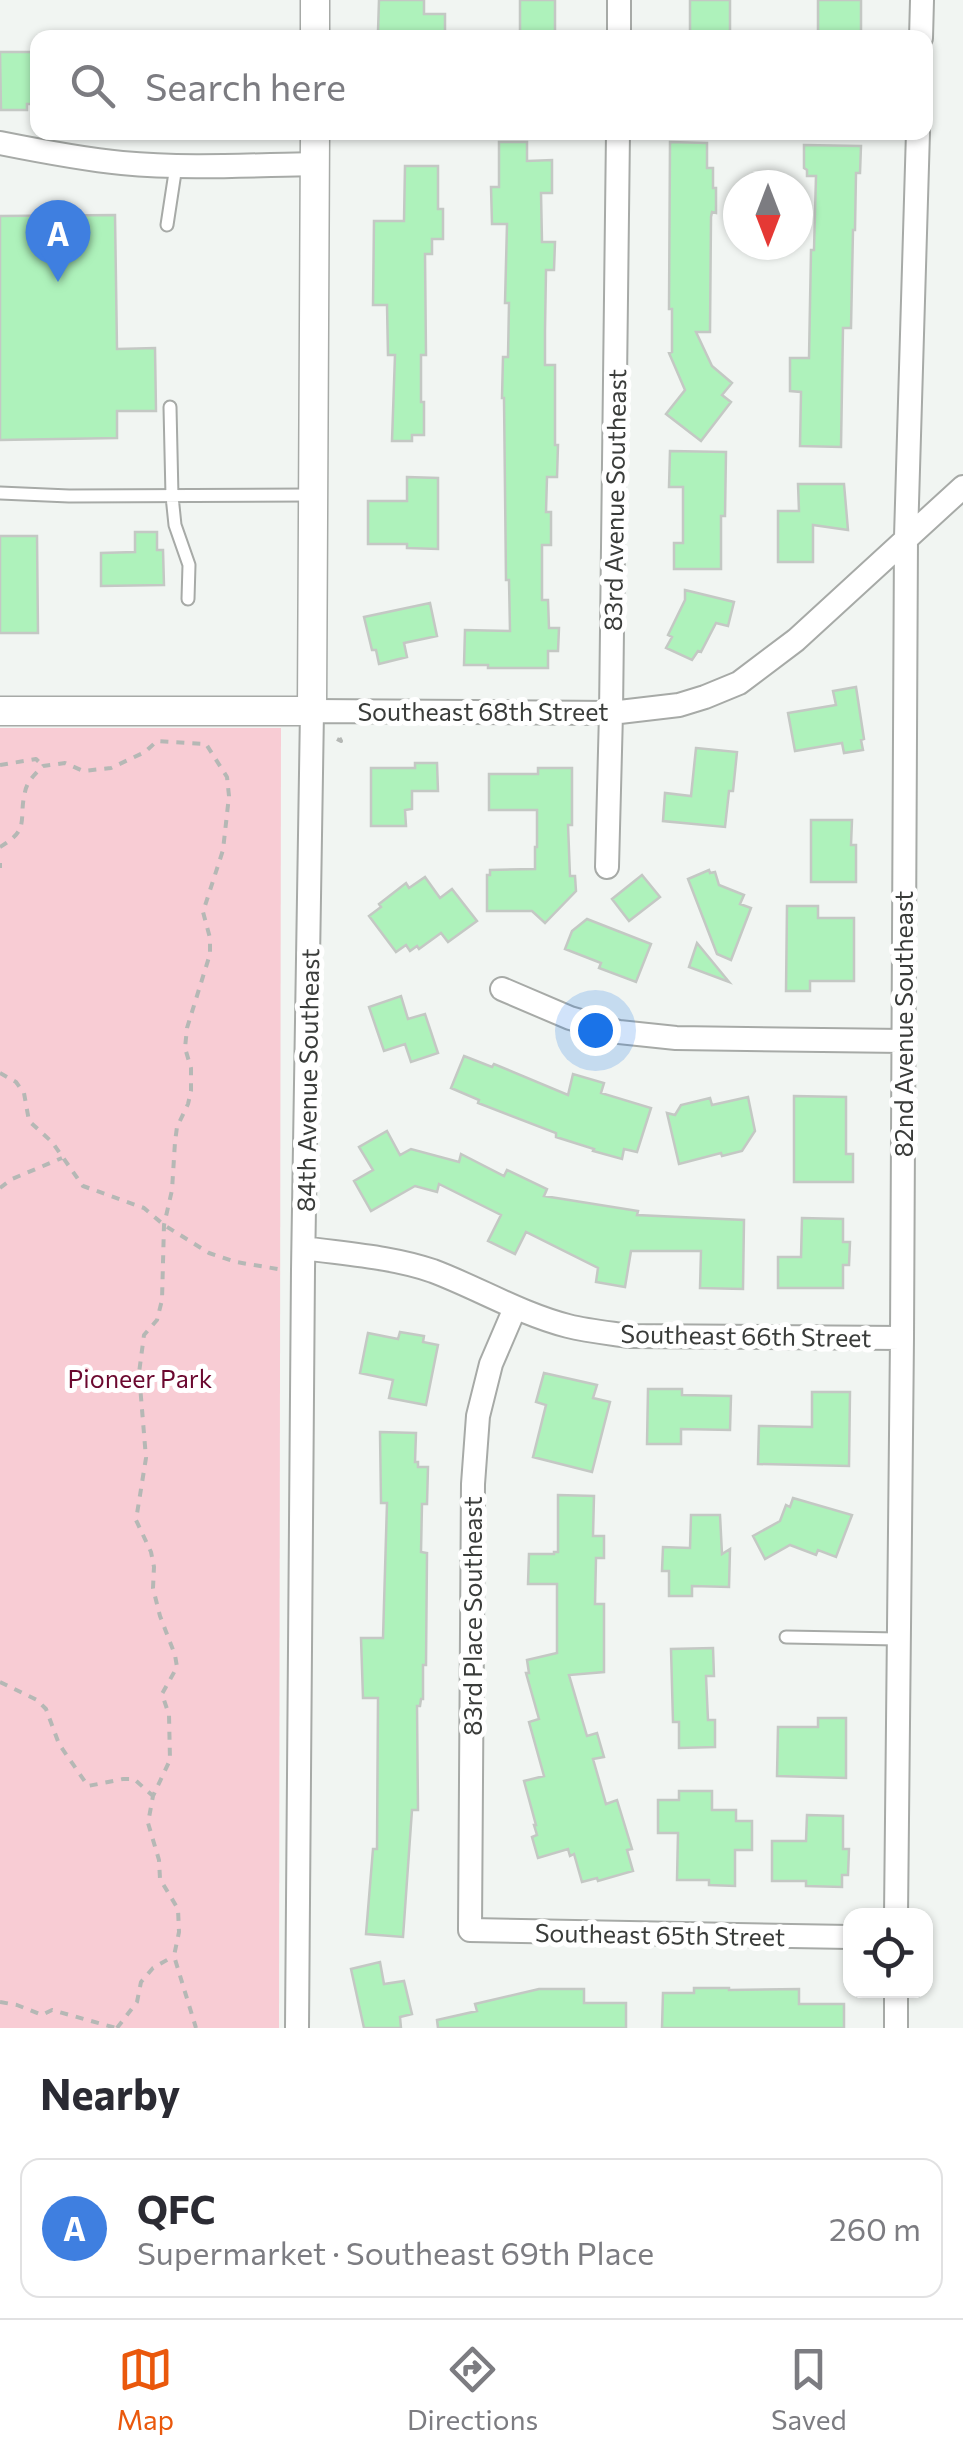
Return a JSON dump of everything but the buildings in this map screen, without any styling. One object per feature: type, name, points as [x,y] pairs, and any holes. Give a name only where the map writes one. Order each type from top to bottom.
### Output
[{"type":"street","points":[[315,0],[315,30]]},
{"type":"street","points":[[618,30],[619,0]]},
{"type":"street","points":[[921,30],[922,0]]},
{"type":"street","name":"84th Avenue Southeast","points":[[296,2028],[315,140]]},
{"type":"street","name":"83rd Avenue Southeast","points":[[607,868],[618,140]]},
{"type":"street","name":"82nd Avenue Southeast","points":[[896,1908],[906,537],[918,140]]},
{"type":"street","points":[[0,143],[122,163],[315,164]]},
{"type":"street","name":"Southeast 68th Street","points":[[0,711],[611,713],[679,705],[739,683],[796,640],[963,487]]},
{"type":"street","points":[[502,989],[570,1018],[620,1032],[676,1038],[904,1040]]},
{"type":"street","name":"Southeast 66th Street","points":[[304,1259],[390,1261],[430,1270],[514,1308],[566,1326],[629,1336],[902,1338]]},
{"type":"street","name":"83rd Place Southeast","points":[[470,1930],[473,1484],[478,1416],[491,1364],[514,1308]]},
{"type":"street","name":"Southeast 65th Street","points":[[470,1930],[843,1937]]},
{"type":"street","points":[[896,1998],[896,2028]]},
{"type":"lane","points":[[167,224],[176,166]]},
{"type":"lane","points":[[170,407],[172,496],[188,566],[188,599]]},
{"type":"lane","points":[[0,493],[314,495]]},
{"type":"lane","points":[[786,1637],[898,1639]]},
{"type":"path","points":[[0,847],[14,839],[22,826],[25,791],[43,766],[64,764],[84,771],[110,768],[145,752],[156,741],[206,744],[227,776],[222,850],[203,912],[210,954],[187,1028],[185,1048],[191,1068],[191,1091],[177,1127],[172,1190],[164,1225],[162,1300],[157,1320],[144,1334],[139,1373],[146,1458],[136,1520],[151,1552],[160,1616],[176,1667],[162,1694],[169,1714],[170,1760],[152,1796],[148,1823],[159,1860],[160,1879],[178,1910],[174,1956],[196,2028]]},
{"type":"path","points":[[0,765],[36,759],[43,766]]},
{"type":"path","points":[[0,1074],[16,1082],[24,1093],[29,1120],[52,1142],[83,1186],[144,1208],[209,1253],[236,1262],[270,1268],[304,1259]]},
{"type":"path","points":[[0,1188],[62,1158]]},
{"type":"path","points":[[0,1682],[37,1700],[46,1709],[59,1744],[88,1786],[134,1780],[152,1796]]},
{"type":"path","points":[[0,2002],[42,2015],[52,2010],[117,2028],[136,2002],[141,1982],[153,1968],[174,1956]]},
{"type":"green space","name":"Pioneer Park","points":[[0,728],[281,728],[279,2028],[0,2028]]},
{"type":"place","name":"QFC","points":[[58,282]]}]
